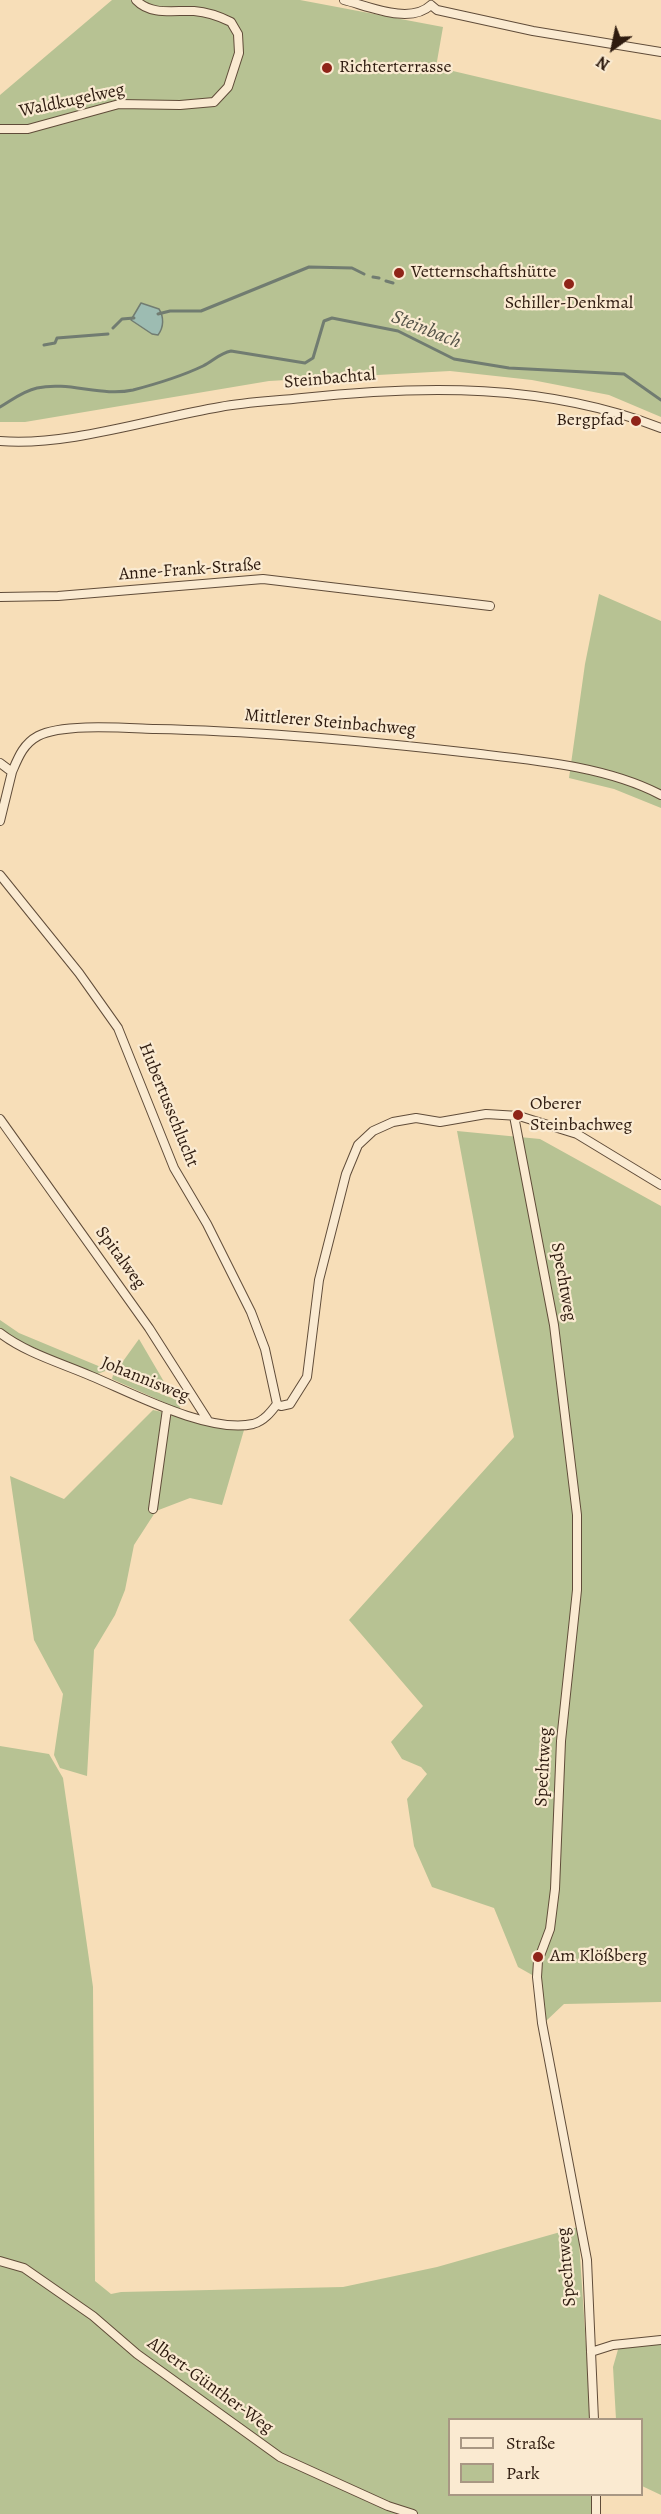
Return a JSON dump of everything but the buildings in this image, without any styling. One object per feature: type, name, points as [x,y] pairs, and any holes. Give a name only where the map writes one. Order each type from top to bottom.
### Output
[{"type":"street","name":"Waldkugelweg","points":[[0,129],[28,129],[119,104],[180,105],[214,102],[228,87],[238,53],[238,34],[231,22],[196,11],[153,10],[142,6],[136,0]]},
{"type":"street","points":[[344,0],[402,14],[420,11],[431,3],[437,10],[532,31],[661,51]]},
{"type":"street","name":"Steinbachtal","points":[[0,441],[54,439],[221,406],[346,393],[407,390],[485,390],[545,396],[590,405],[661,428]]},
{"type":"street","name":"Anne-Frank-Straße","points":[[0,597],[70,595],[263,579],[490,606]]},
{"type":"street","name":"Mittlerer Steinbachweg","points":[[12,772],[21,751],[38,736],[67,729],[212,730],[384,743],[542,762],[596,773],[661,795]]},
{"type":"street","points":[[0,763],[12,772],[0,821]]},
{"type":"street","name":"Hubertusschlucht","points":[[0,876],[80,973],[118,1028],[174,1168],[207,1224],[251,1312],[266,1349],[278,1404]]},
{"type":"street","points":[[278,1404],[281,1406],[290,1404],[307,1377],[319,1280],[346,1174],[358,1145],[373,1131],[393,1122],[416,1119],[440,1122],[486,1114],[514,1116],[577,1134],[661,1185]]},
{"type":"street","name":"Spechtweg","points":[[514,1116],[534,1207],[554,1325],[577,1515],[577,1590],[561,1741],[555,1889],[550,1929],[538,1961],[537,1977],[542,2023],[587,2260],[594,2418]]},
{"type":"street","name":"Spitalweg","points":[[0,1119],[149,1328],[207,1419]]},
{"type":"street","name":"Johannisweg","points":[[0,1333],[33,1352],[167,1409],[239,1425],[255,1424],[266,1418],[278,1404]]},
{"type":"street","points":[[153,1509],[167,1409]]},
{"type":"street","name":"Albert-Günther-Weg","points":[[0,2261],[24,2268],[93,2316],[137,2354],[280,2457],[388,2506],[413,2514]]},
{"type":"street","points":[[591,2352],[613,2345],[661,2340]]},
{"type":"street","points":[[596,2496],[596,2514]]},
{"type":"green space","points":[[112,0],[300,0],[443,27],[436,67],[661,120],[661,417],[609,395],[532,380],[450,371],[269,381],[25,422],[0,422],[0,95]]},
{"type":"green space","points":[[599,594],[661,621],[661,808],[614,789],[569,778],[585,664]]},
{"type":"green space","points":[[457,1131],[540,1139],[661,1206],[661,2002],[564,2004],[546,2021],[541,1980],[518,1967],[494,1908],[432,1887],[414,1846],[407,1799],[427,1774],[421,1767],[402,1759],[391,1742],[423,1706],[349,1620],[514,1437]]},
{"type":"green space","points":[[0,1320],[19,1333],[108,1370],[92,1376],[0,1333]]},
{"type":"green space","points":[[139,1339],[170,1392],[116,1371]]},
{"type":"green space","points":[[113,1375],[177,1400],[181,1410],[112,1379]]},
{"type":"green space","points":[[153,1410],[244,1430],[222,1505],[190,1498],[156,1511],[134,1545],[125,1590],[115,1615],[94,1650],[87,1776],[60,1768],[54,1755],[63,1694],[34,1640],[10,1476],[64,1499]]},
{"type":"green space","points":[[0,1746],[49,1754],[63,1778],[93,1987],[95,2281],[111,2294],[343,2287],[437,2267],[578,2227],[591,2418],[448,2418],[448,2496],[592,2496],[593,2514],[0,2514]]},
{"type":"green space","points":[[661,2343],[661,2495],[643,2486],[643,2418],[616,2418],[613,2367],[619,2346]]},
{"type":"water","points":[[141,303],[159,309],[163,322],[158,335],[152,334],[131,320]]},
{"type":"waterway","points":[[158,314],[170,311],[201,311],[309,267],[352,268],[364,274]]},
{"type":"waterway","points":[[373,277],[379,278]]},
{"type":"waterway","points":[[386,281],[393,283]]},
{"type":"waterway","points":[[113,328],[122,319],[134,318]]},
{"type":"waterway","name":"Steinbach","points":[[0,407],[27,391],[49,386],[109,392],[133,390],[186,373],[231,351],[305,363],[313,358],[324,321],[332,318],[398,331],[454,359],[509,368],[624,374],[661,400]]},
{"type":"waterway","points":[[44,345],[55,343],[57,338],[108,334]]},
{"type":"place","name":"Richterterrasse","points":[[327,68]]},
{"type":"place","name":"Vetternschaftshütte","points":[[399,273]]},
{"type":"place","name":"Schiller-Denkmal","points":[[569,284]]},
{"type":"place","name":"Bergpfad","points":[[636,421]]},
{"type":"place","name":"Oberer Steinbachweg","points":[[518,1115]]},
{"type":"place","name":"Am Klößberg","points":[[538,1957]]}]
